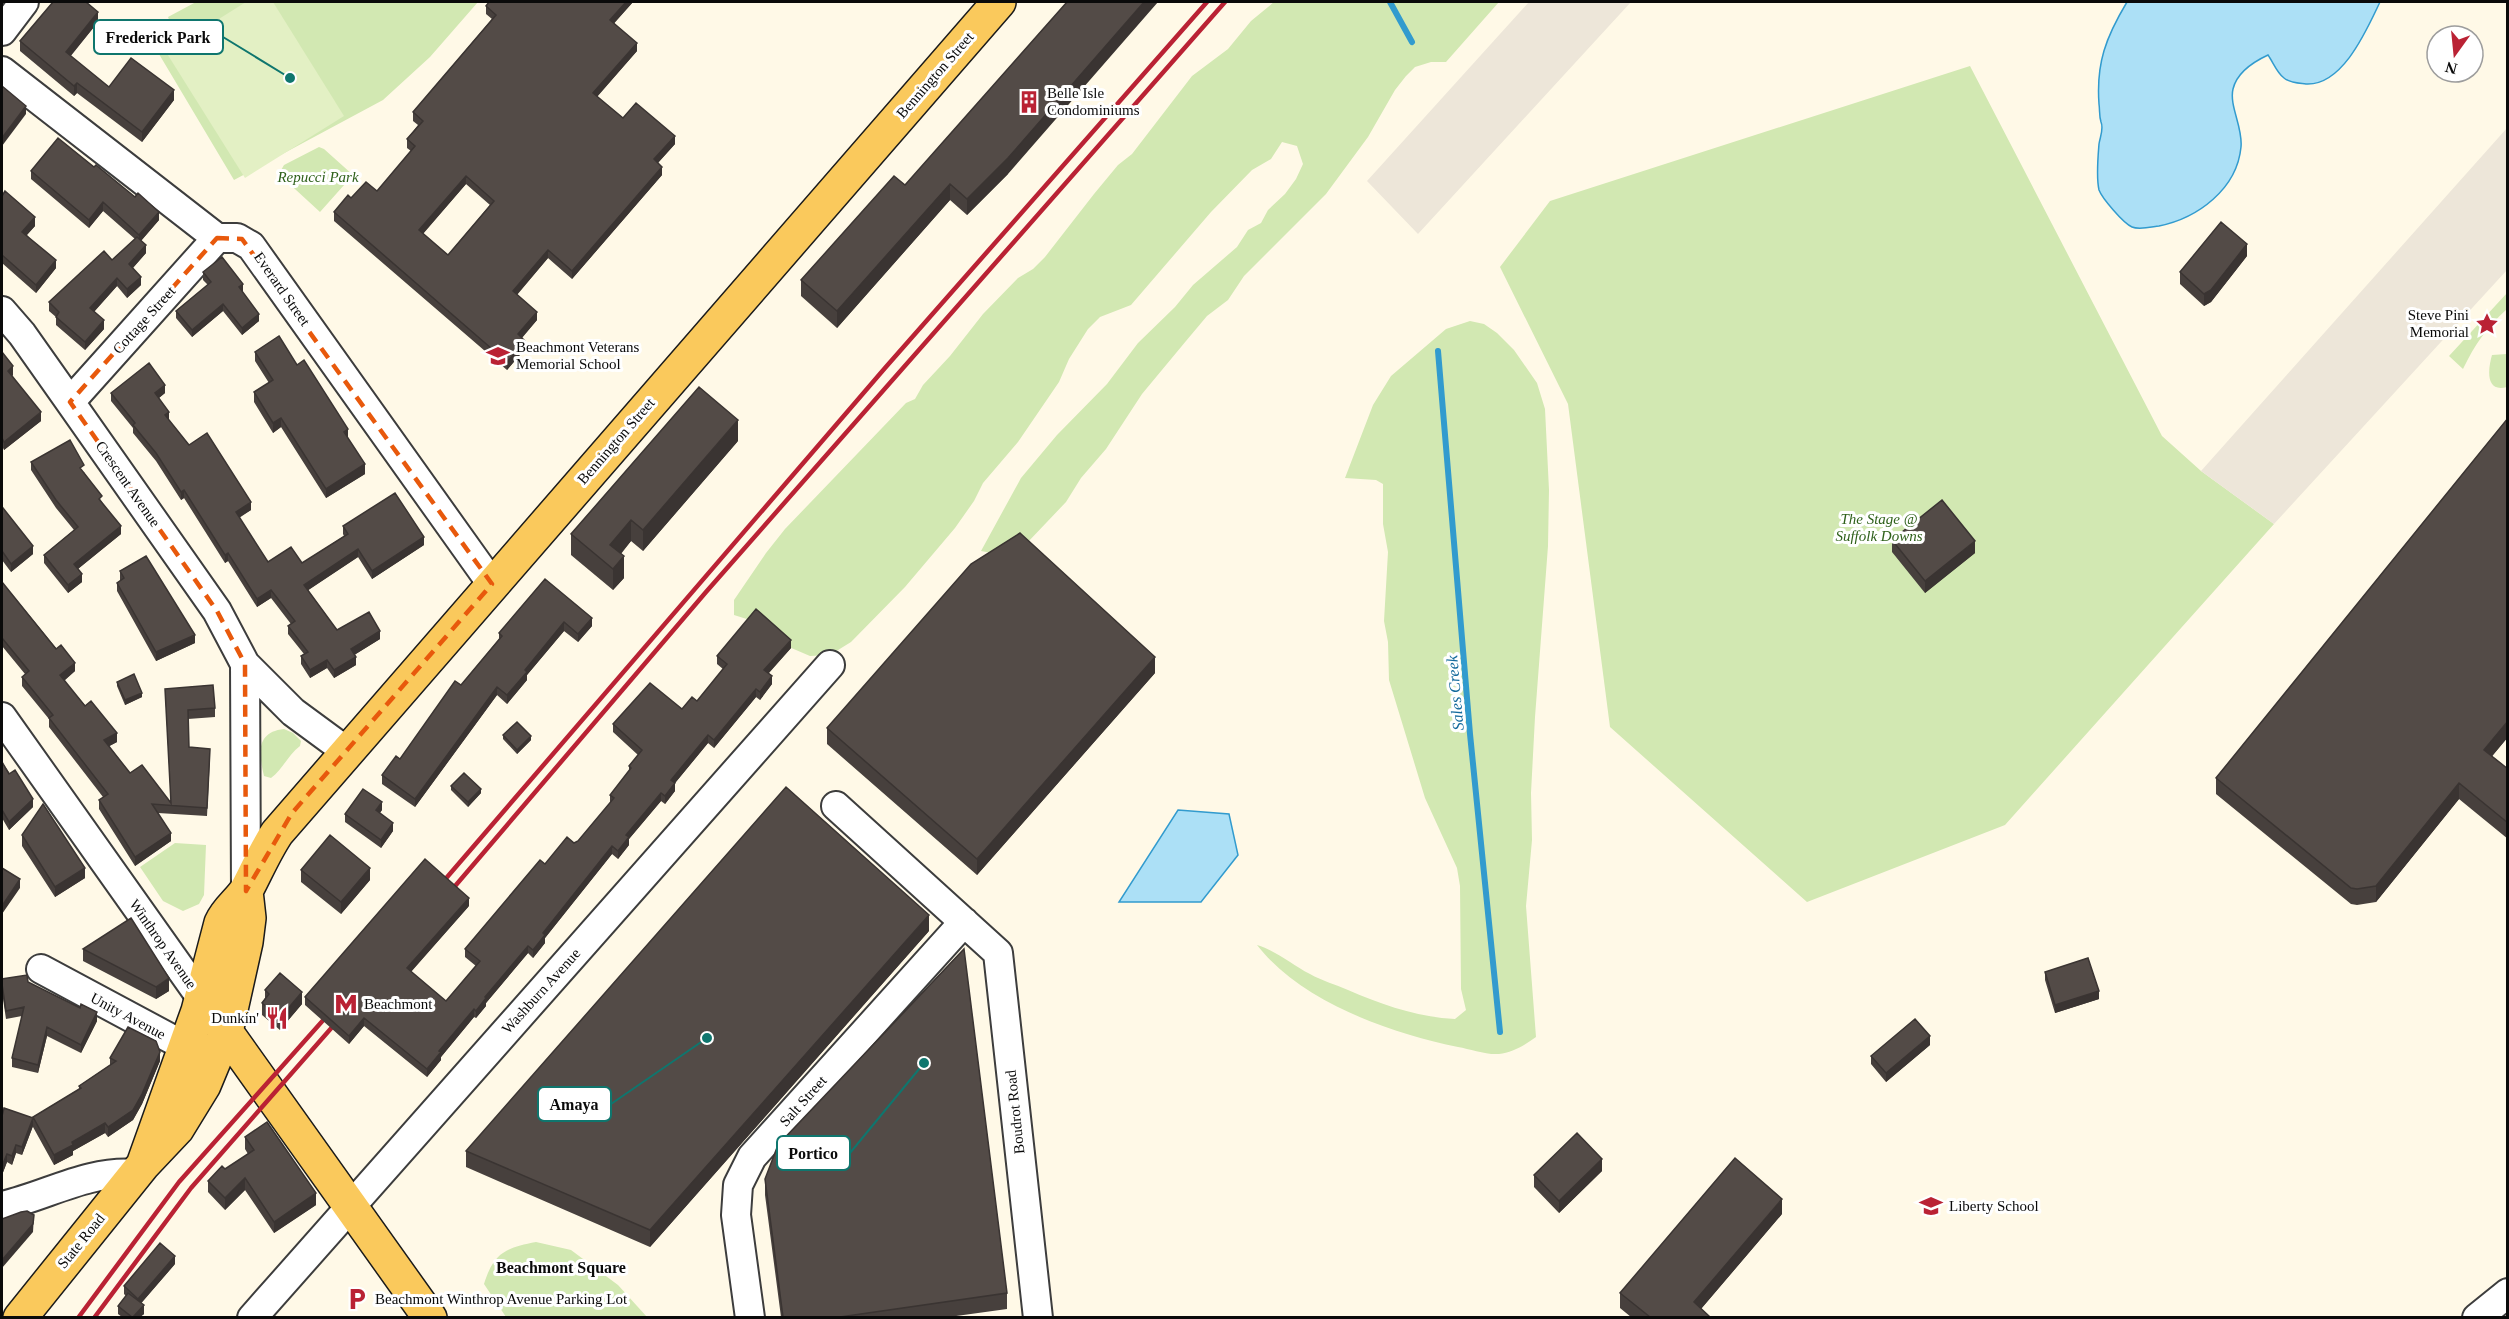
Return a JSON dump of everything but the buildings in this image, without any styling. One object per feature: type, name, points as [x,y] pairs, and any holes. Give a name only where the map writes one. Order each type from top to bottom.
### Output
[{"type":"main road","name":"Bennington Street","points":[[202,999],[225,913],[246,891],[258,863],[277,833],[999,2]]},
{"type":"main road","name":"Bennington Street","points":[[226,1032],[249,930],[246,891]]},
{"type":"main road","name":"Winthrop Avenue","points":[[202,999],[430,1317]]},
{"type":"main road","name":"State Road","points":[[139,1169],[202,999]]},
{"type":"main road","name":"State Road","points":[[20,1317],[139,1169],[177,1129],[200,1093],[226,1032]]},
{"type":"street","points":[[2,30],[24,2]]},
{"type":"street","name":"Everard Street","points":[[2,71],[217,238],[237,238],[251,246],[492,584]]},
{"type":"street","name":"Cottage Street","points":[[70,402],[217,238]]},
{"type":"street","name":"Crescent Avenue","points":[[2,311],[22,334],[217,610],[245,664],[293,712],[346,752]]},
{"type":"street","name":"Crescent Avenue","points":[[245,664],[246,891]]},
{"type":"street","name":"Washburn Avenue","points":[[252,1317],[830,665]]},
{"type":"street","name":"Winthrop Avenue","points":[[2,717],[202,999]]},
{"type":"street","name":"Boudrot Road","points":[[836,806],[998,953],[1038,1317]]},
{"type":"street","name":"Salt Street","points":[[750,1317],[736,1215],[738,1185],[752,1157],[964,921]]},
{"type":"street","name":"Unity Avenue","points":[[41,969],[215,1062]]},
{"type":"street","points":[[2,1206],[91,1177],[139,1169]]},
{"type":"street","points":[[2477,1317],[2508,1293]]},
{"type":"highlighted area","points":[[217,238],[242,239],[492,584],[292,813],[246,891],[245,664],[217,611],[70,402]]},
{"type":"green space","points":[[196,2],[478,2],[430,57],[383,100],[234,180],[153,44],[173,30],[168,17]]},
{"type":"green space","points":[[246,2],[273,2],[344,116],[245,178],[166,52]]},
{"type":"green space","points":[[1274,2],[1499,2],[1446,62],[1431,62],[1415,67],[1406,76],[1395,90],[1368,137],[1326,194],[1244,276],[1228,300],[1207,316],[1142,394],[1106,449],[1081,478],[1066,502],[1027,543],[1018,558],[981,551],[1021,478],[1057,435],[1107,384],[1138,343],[1175,307],[1193,285],[1237,247],[1248,230],[1261,223],[1268,210],[1285,194],[1296,179],[1303,164],[1297,146],[1282,142],[1271,159],[1252,170],[1211,212],[1131,305],[1100,317],[1088,329],[1069,359],[1059,382],[1018,442],[983,483],[974,501],[955,528],[905,587],[851,642],[830,655],[810,656],[782,644],[753,621],[734,615],[734,600],[785,529],[906,403],[915,399],[923,385],[950,356],[983,314],[1018,278],[1033,269],[1045,257],[1118,165],[1132,154],[1192,76],[1228,49],[1251,21]]},
{"type":"green space","name":"The Stage @ Suffolk Downs","points":[[1970,66],[2162,436],[2201,471],[2274,524],[2005,825],[1807,902],[1610,727],[1568,404],[1500,267],[1550,201]]},
{"type":"green space","name":"Repucci Park","points":[[319,147],[353,175],[320,212],[283,178],[280,172],[284,165]]},
{"type":"green space","points":[[2507,293],[2507,309],[2482,336],[2463,369],[2449,356]]},
{"type":"green space","points":[[1470,321],[1484,324],[1497,333],[1514,350],[1537,383],[1545,409],[1549,490],[1548,546],[1531,793],[1532,840],[1526,906],[1536,1037],[1518,1048],[1499,1054],[1483,1053],[1432,1041],[1376,1024],[1348,1012],[1297,983],[1275,965],[1257,945],[1319,979],[1374,1001],[1427,1016],[1455,1019],[1466,1010],[1461,989],[1460,886],[1457,868],[1425,798],[1389,680],[1388,642],[1384,621],[1388,552],[1383,524],[1383,484],[1376,480],[1345,478],[1373,405],[1391,376],[1446,329]]},
{"type":"green space","points":[[2507,354],[2507,387],[2500,388],[2492,383],[2490,378],[2492,355]]},
{"type":"green space","points":[[284,729],[293,733],[301,741],[300,746],[271,778],[264,776],[261,746],[268,735]]},
{"type":"green space","points":[[175,843],[206,845],[204,895],[199,904],[183,911],[163,901],[140,867]]},
{"type":"green space","points":[[536,1242],[571,1250],[618,1285],[647,1317],[506,1317],[484,1284],[488,1273],[497,1258],[509,1249]]},
{"type":"shaded area","points":[[1529,2],[1631,2],[1418,234],[1367,181]]},
{"type":"shaded area","points":[[2507,128],[2507,270],[2274,524],[2201,471]]},
{"type":"water","points":[[2127,2],[2380,2],[2352,54],[2331,76],[2319,82],[2306,84],[2286,80],[2268,55],[2246,68],[2235,83],[2232,96],[2241,147],[2238,162],[2224,188],[2201,209],[2188,216],[2159,226],[2135,228],[2123,221],[2104,199],[2099,190],[2098,179],[2102,127],[2098,89],[2101,63],[2113,27]]},
{"type":"water","points":[[1178,810],[1229,814],[1238,855],[1201,902],[1119,902]]},
{"type":"waterway","name":"Sales Creek","points":[[1390,2],[1412,42]]},
{"type":"waterway","name":"Sales Creek","points":[[1438,351],[1470,734],[1500,1032]]},
{"type":"railway","points":[[436,890],[885,368],[1207,2]]},
{"type":"railway","points":[[444,899],[706,592],[1225,2]]},
{"type":"railway","points":[[78,1318],[179,1182],[334,1008]]},
{"type":"railway","points":[[94,1318],[191,1188],[341,1017]]},
{"type":"place","name":"Frederick Park","points":[[290,78]]},
{"type":"place","name":"Belle Isle Condominiums","points":[[1029,102]]},
{"type":"place","name":"Steve Pini Memorial","points":[[2487,324]]},
{"type":"place","name":"Beachmont Veterans Memorial School","points":[[498,356]]},
{"type":"place","name":"Beachmont","points":[[346,1004]]},
{"type":"place","name":"Dunkin'","points":[[277,1018]]},
{"type":"place","name":"Amaya","points":[[707,1038]]},
{"type":"place","name":"Portico","points":[[924,1063]]},
{"type":"place","name":"Liberty School","points":[[1931,1206]]},
{"type":"place","name":"Beachmont Winthrop Avenue Parking Lot","points":[[357,1299]]},
{"type":"district","name":"Beachmont Square","points":[[561,1267]]}]
